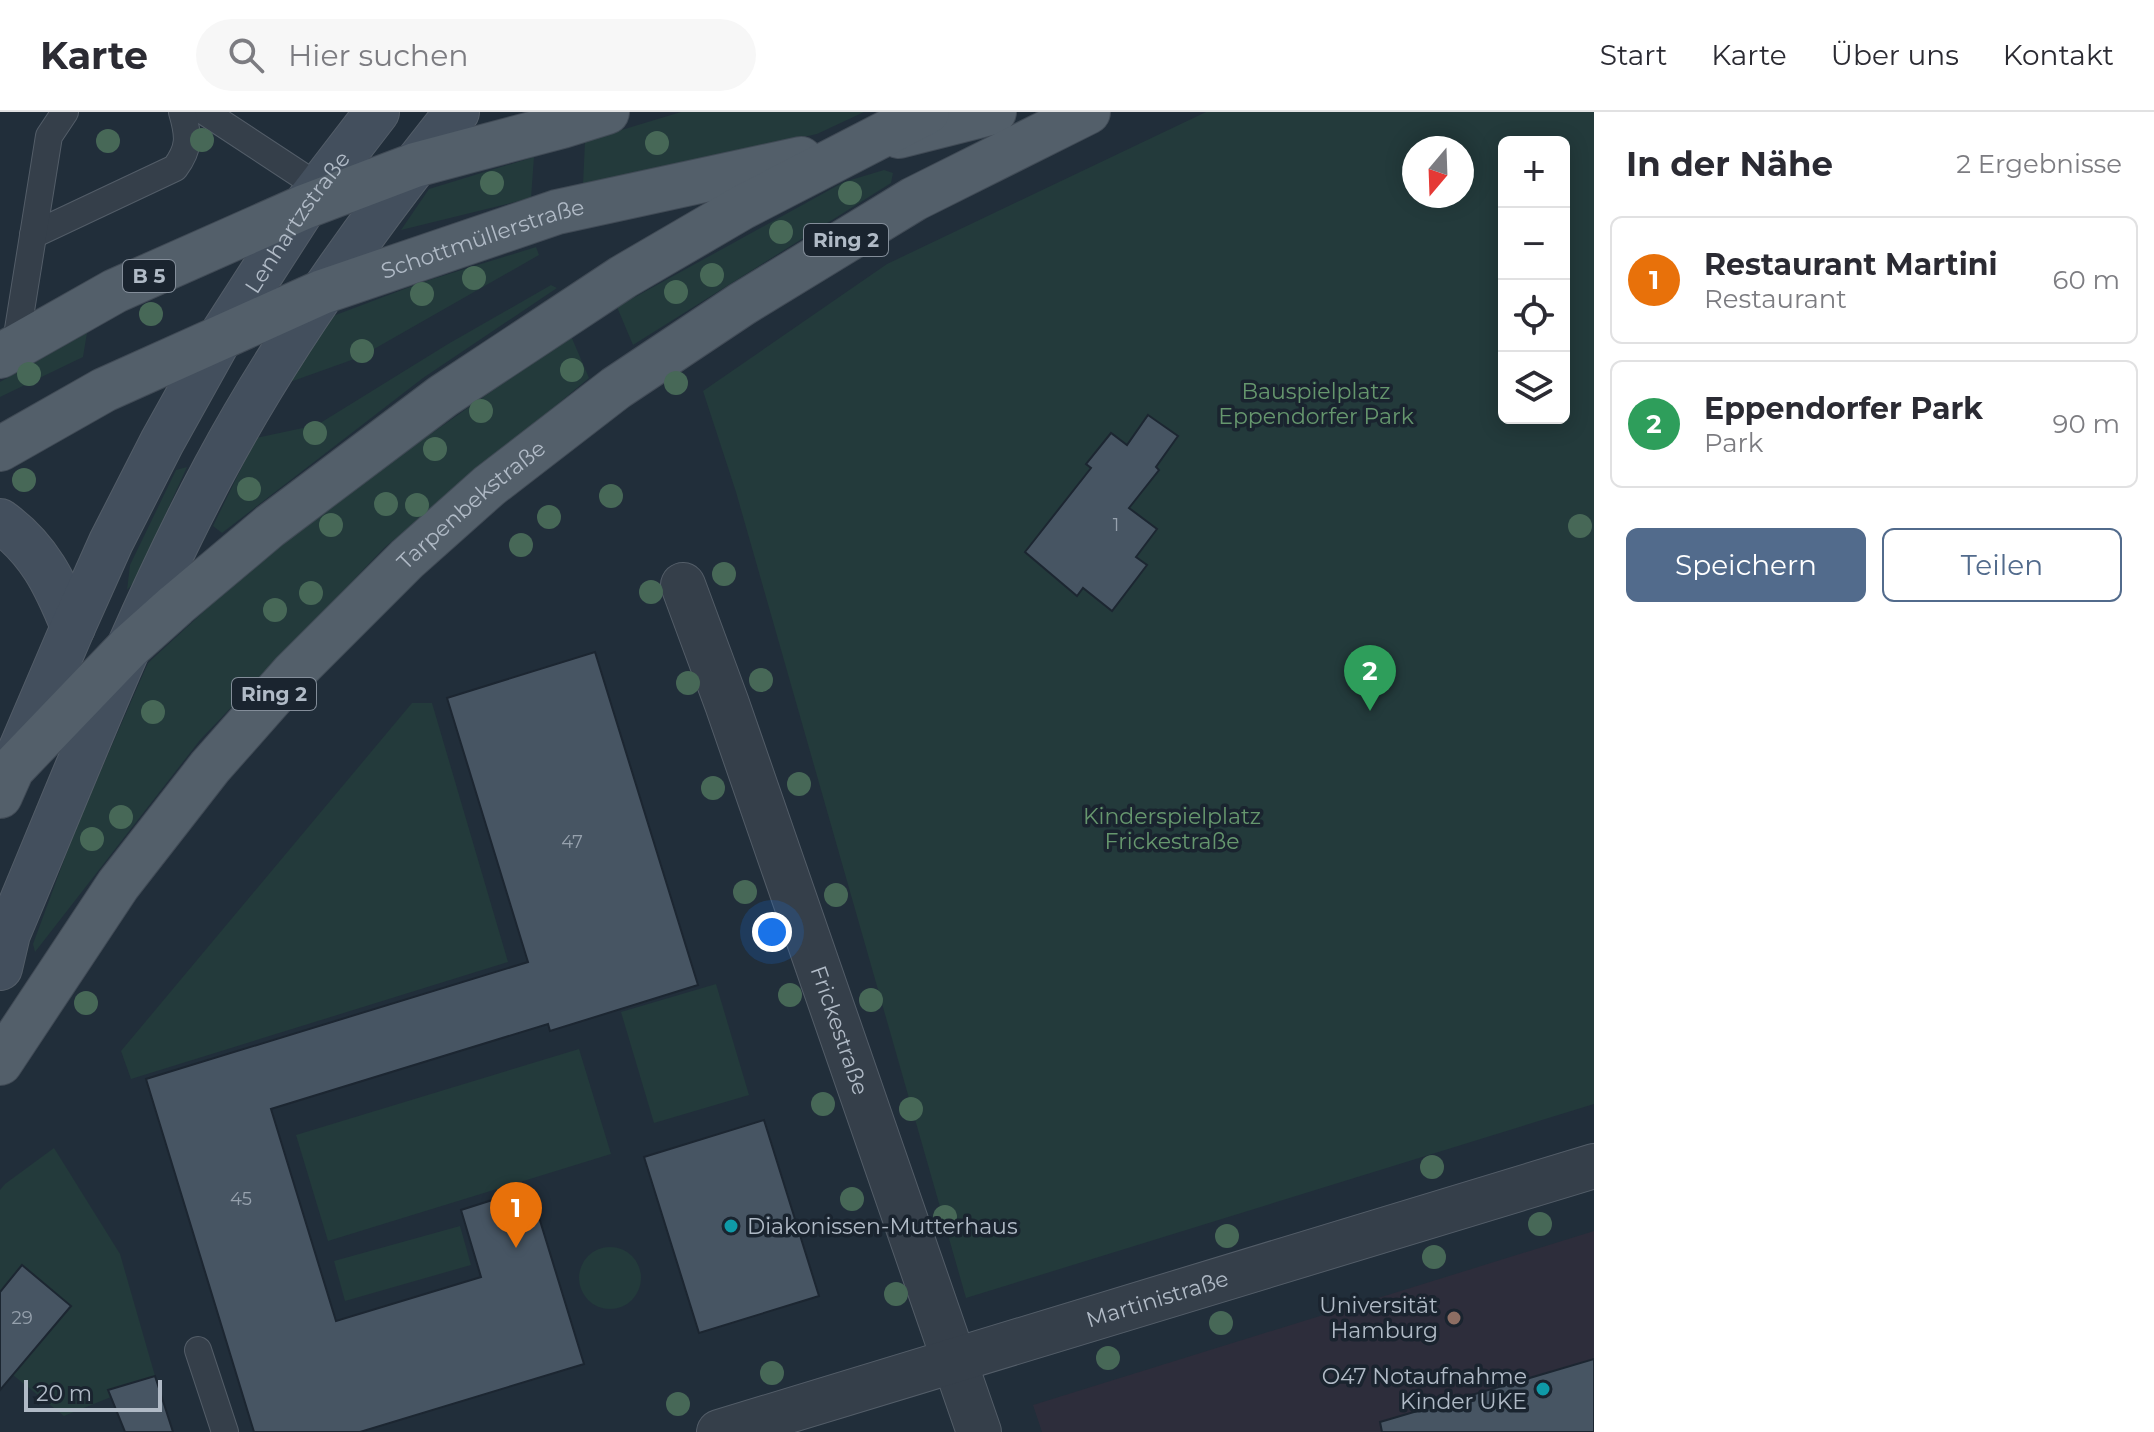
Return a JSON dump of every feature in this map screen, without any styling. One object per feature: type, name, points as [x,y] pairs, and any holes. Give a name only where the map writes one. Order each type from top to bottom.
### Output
[{"type":"main road","name":"Lenhartzstraße","points":[[221,336],[312,197],[377,112]]},
{"type":"main road","points":[[0,968],[8,934],[129,647],[215,469],[244,416],[322,292],[457,112]]},
{"type":"main road","name":"B 5","points":[[7,352],[115,291],[312,197],[607,112]]},
{"type":"main road","points":[[6,783],[129,647],[176,605],[270,526],[443,396],[623,277],[743,207],[927,112]]},
{"type":"main road","name":"Schottmüllerstraße","points":[[0,449],[104,390],[322,292],[557,212],[857,147],[994,112]]},
{"type":"main road","name":"Tarpenbekstraße","points":[[0,1063],[118,885],[210,767],[293,673],[407,559],[489,486],[616,388],[742,304],[914,199],[1088,112]]},
{"type":"main road","points":[[6,783],[111,542],[221,336]]},
{"type":"main road","points":[[0,521],[19,534],[37,556],[58,591],[73,627]]},
{"type":"street","name":"Frickestraße","points":[[683,585],[979,1432]]},
{"type":"street","name":"Martinistraße","points":[[719,1432],[1594,1166]]},
{"type":"lane","points":[[7,352],[33,235],[49,136],[65,112]]},
{"type":"lane","points":[[33,235],[175,168],[186,153],[188,130],[182,112]]},
{"type":"lane","points":[[205,112],[312,197]]},
{"type":"lane","points":[[198,1350],[225,1432]]},
{"type":"shaded area","name":"Universität Hamburg","points":[[1594,1231],[1594,1432],[1042,1432],[1033,1405]]},
{"type":"green space","points":[[681,112],[864,112],[817,134],[583,185],[585,141]]},
{"type":"green space","points":[[1206,112],[1594,112],[1594,1104],[966,1298],[736,492],[703,391],[887,264]]},
{"type":"green space","points":[[534,157],[531,198],[401,230],[429,189]]},
{"type":"green space","points":[[884,170],[893,173],[891,183],[633,345],[617,307],[844,182]]},
{"type":"green space","points":[[536,247],[539,255],[360,357],[290,382],[333,316],[423,282]]},
{"type":"green space","points":[[551,285],[557,288],[423,378],[222,533],[213,526],[256,438],[317,425]]},
{"type":"green space","points":[[87,333],[83,357],[0,397],[0,382]]},
{"type":"green space","points":[[571,336],[589,378],[384,548],[200,740],[35,952],[33,944],[77,825],[148,663],[265,555],[399,456]]},
{"type":"green space","points":[[187,467],[135,581],[127,590],[130,565],[176,470]]},
{"type":"green space","points":[[412,703],[432,703],[508,962],[131,1079],[121,1051]]},
{"type":"green space","points":[[716,984],[749,1095],[654,1123],[621,1012]]},
{"type":"green space","points":[[579,1049],[611,1154],[328,1241],[296,1135]]},
{"type":"green space","points":[[54,1148],[120,1254],[155,1376],[108,1390],[111,1397],[64,1416],[3,1367],[71,1306],[23,1265],[0,1292],[0,1190]]},
{"type":"green space","points":[[460,1226],[471,1265],[345,1301],[334,1261]]},
{"type":"green space","points":[[610,1247],[622,1249],[632,1256],[639,1266],[639,1290],[632,1300],[622,1307],[610,1309],[598,1307],[588,1300],[581,1290],[579,1278],[581,1266],[588,1256],[598,1249]]},
{"type":"building","points":[[1148,415],[1178,436],[1156,467],[1159,470],[1129,508],[1157,529],[1136,557],[1147,565],[1112,611],[1083,588],[1077,596],[1025,552],[1091,468],[1086,464],[1111,433],[1127,445]]},
{"type":"building","points":[[595,652],[698,985],[550,1031],[548,1024],[271,1109],[336,1321],[481,1277],[461,1210],[530,1188],[584,1364],[360,1432],[254,1432],[146,1079],[528,962],[447,698]]},
{"type":"building","name":"Diakonissen-Mutterhaus","points":[[764,1120],[819,1296],[699,1333],[644,1157]]},
{"type":"building","points":[[22,1265],[71,1306],[0,1390],[0,1292]]},
{"type":"building","name":"O47 Notaufnahme Kinder UKE","points":[[1594,1359],[1594,1432],[1382,1432],[1380,1422]]},
{"type":"building","points":[[155,1376],[173,1432],[125,1432],[108,1390]]},
{"type":"place","name":"Eppendorfer Park","points":[[1370,711]]},
{"type":"place","name":"Diakonissen-Mutterhaus","points":[[731,1226]]},
{"type":"place","name":"Restaurant Martini","points":[[516,1248]]},
{"type":"place","name":"Universität Hamburg","points":[[1454,1318]]},
{"type":"place","name":"O47 Notaufnahme Kinder UKE","points":[[1543,1389]]},
{"type":"park label","name":"Bauspielplatz Eppendorfer Park","points":[[1316,404]]},
{"type":"park label","name":"Kinderspielplatz Frickestraße","points":[[1172,828]]}]
